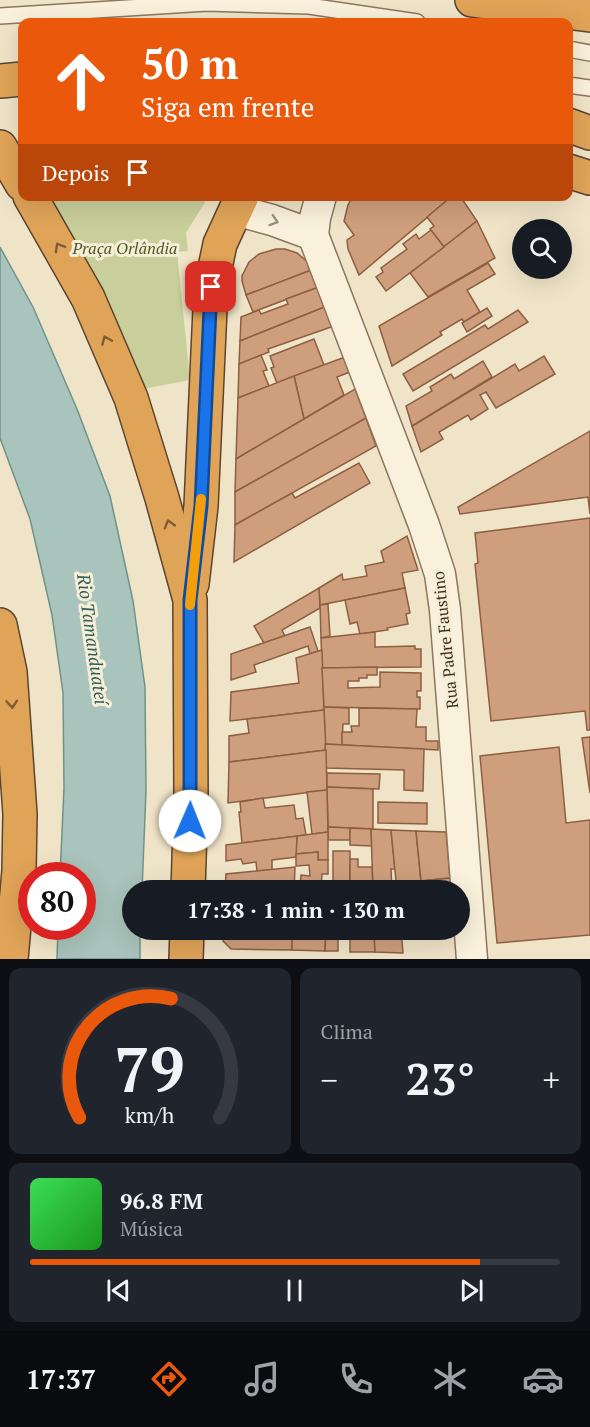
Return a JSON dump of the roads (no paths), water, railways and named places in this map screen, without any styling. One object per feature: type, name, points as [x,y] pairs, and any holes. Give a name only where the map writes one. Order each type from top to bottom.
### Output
[{"type":"highway","points":[[472,0],[590,15]]},
{"type":"highway","points":[[0,81],[18,79]]},
{"type":"highway","points":[[573,128],[590,133]]},
{"type":"highway","points":[[0,147],[18,177]]},
{"type":"highway","points":[[573,173],[590,178]]},
{"type":"highway","points":[[33,201],[88,298],[131,398],[190,600]]},
{"type":"highway","points":[[188,880],[191,797],[190,600],[201,506],[211,287],[220,244],[238,203]]},
{"type":"highway","points":[[0,625],[10,672],[20,814],[19,871],[11,959]]},
{"type":"highway","points":[[186,959],[187,940]]},
{"type":"street","points":[[238,203],[272,220],[313,235],[320,201]]},
{"type":"street","name":"Rua Padre Faustino","points":[[313,235],[420,514],[440,574],[445,609],[472,959]]},
{"type":"lane","points":[[0,16],[207,3],[309,6],[390,18]]},
{"type":"lane","points":[[573,50],[590,52]]},
{"type":"lane","points":[[573,86],[590,88]]},
{"type":"water","name":"Rio Tamanduateí","points":[[0,247],[33,307],[77,409],[110,496],[133,601],[145,687],[146,790],[142,880],[122,880],[122,940],[140,940],[140,959],[57,959],[58,940],[96,940],[96,862],[61,862],[64,788],[63,693],[52,615],[30,519],[0,438]]},
{"type":"park label","name":"Praça Orlândia","points":[[125,248]]}]
